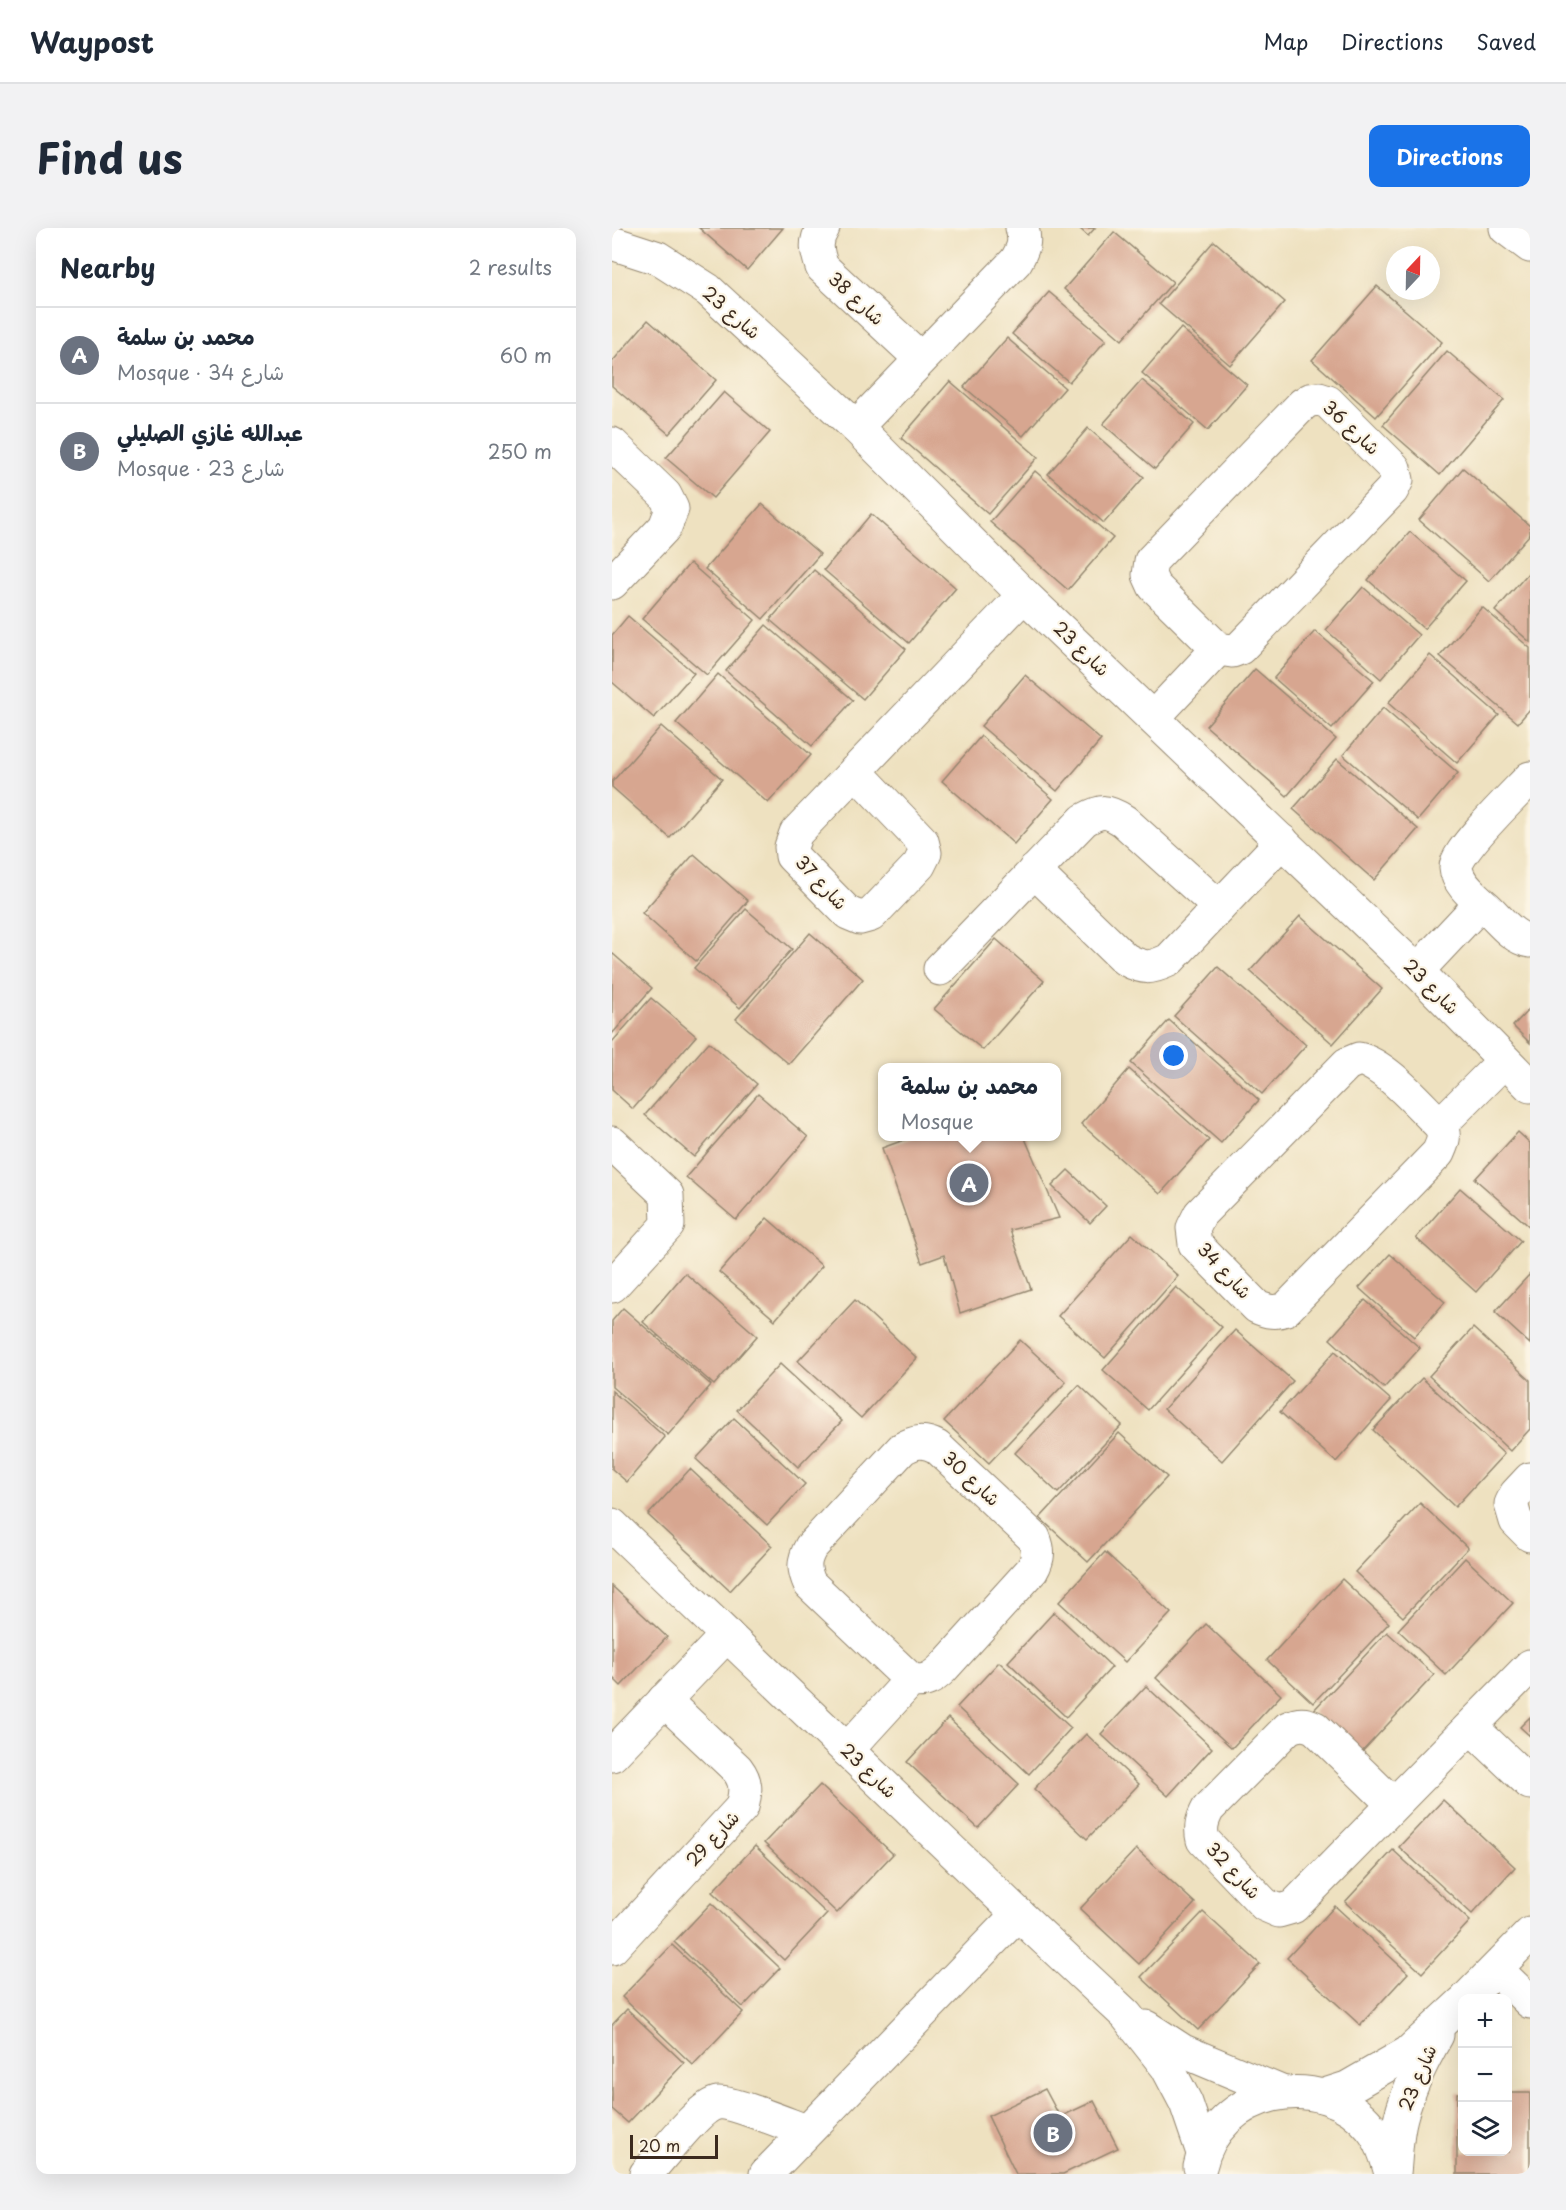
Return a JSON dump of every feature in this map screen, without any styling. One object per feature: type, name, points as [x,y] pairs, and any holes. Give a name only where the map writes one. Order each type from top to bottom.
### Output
[{"type":"street","name":"شارع 38","points":[[823,228],[818,236],[816,248],[822,267],[921,358]]},
{"type":"street","points":[[856,427],[1016,261],[1024,248],[1025,237],[1022,228]]},
{"type":"street","points":[[1506,228],[1530,246]]},
{"type":"street","name":"شارع 23","points":[[612,243],[658,258],[708,290],[856,427],[1024,595],[1417,971],[1530,1086]]},
{"type":"street","name":"شارع 36","points":[[1319,399],[1328,402],[1394,468],[1397,480],[1392,490],[1240,648],[1232,651],[1218,650],[1154,586],[1149,575],[1151,561],[1303,404],[1319,399]]},
{"type":"street","points":[[612,444],[665,495],[672,509],[665,527],[612,583]]},
{"type":"street","points":[[855,771],[1024,595]]},
{"type":"street","points":[[1154,718],[1218,650]]},
{"type":"street","points":[[1530,778],[1462,851],[1456,868],[1460,882],[1481,903],[1514,934],[1530,941]]},
{"type":"street","points":[[939,969],[1084,820],[1100,812],[1111,813],[1124,821],[1219,907]]},
{"type":"street","points":[[1034,871],[1125,959],[1139,966],[1158,965],[1169,960],[1282,841]]},
{"type":"street","points":[[1417,971],[1481,903]]},
{"type":"street","name":"شارع 34","points":[[1359,1059],[1367,1061],[1382,1070],[1440,1125],[1444,1137],[1438,1153],[1287,1309],[1272,1312],[1257,1306],[1196,1244],[1193,1228],[1200,1214],[1351,1062],[1359,1059]]},
{"type":"street","points":[[1440,1125],[1504,1061]]},
{"type":"street","points":[[612,1143],[667,1195],[669,1225],[612,1286]]},
{"type":"street","name":"شارع 30","points":[[919,1441],[928,1442],[937,1447],[1034,1538],[1039,1552],[1032,1570],[935,1676],[923,1682],[910,1680],[810,1584],[804,1572],[804,1562],[811,1547],[902,1449],[919,1441]]},
{"type":"street","points":[[1530,1479],[1516,1494],[1511,1504],[1516,1521],[1530,1535]]},
{"type":"street","name":"شارع 23","points":[[612,1525],[1126,2015],[1167,2067],[1186,2103],[1201,2163]]},
{"type":"street","points":[[612,1755],[727,1635]]},
{"type":"street","name":"شارع 32","points":[[1393,1804],[1315,1728],[1305,1724],[1296,1725],[1288,1728],[1208,1809],[1201,1824],[1201,1831],[1203,1840],[1265,1905],[1279,1911],[1293,1907],[1530,1666]]},
{"type":"street","points":[[847,1750],[910,1680]]},
{"type":"street","name":"شارع 29","points":[[612,1948],[742,1807],[746,1790],[744,1778],[737,1769],[664,1700]]},
{"type":"street","points":[[1471,1727],[1530,1783]]},
{"type":"street","points":[[766,2174],[1018,1914]]},
{"type":"street","name":"شارع 23","points":[[1472,1994],[1530,1934]]},
{"type":"street","points":[[1497,1970],[1530,2002]]},
{"type":"street","name":"شارع 23","points":[[1322,2096],[1347,2088],[1408,2053],[1458,2007]]},
{"type":"street","name":"شارع 23","points":[[1392,2174],[1400,2119],[1409,2091],[1422,2061],[1458,2007]]},
{"type":"street","name":"شارع 23","points":[[1126,2015],[1183,2051],[1281,2092]]},
{"type":"street","points":[[1201,2163],[1222,2124],[1249,2103],[1281,2092],[1302,2092],[1322,2096],[1350,2108],[1371,2128],[1386,2153],[1392,2174]]},
{"type":"street","points":[[646,2174],[703,2109],[718,2103],[733,2105],[806,2131]]},
{"type":"building","points":[[699,228],[783,228],[747,270]]},
{"type":"building","points":[[1079,228],[1095,228],[1088,236]]},
{"type":"building","points":[[1114,232],[1173,282],[1122,340],[1064,289]]},
{"type":"building","points":[[1214,241],[1285,302],[1230,365],[1159,304]]},
{"type":"building","points":[[1377,286],[1386,294],[1386,300],[1393,300],[1442,342],[1376,417],[1312,360]]},
{"type":"building","points":[[1049,292],[1106,340],[1069,382],[1012,334]]},
{"type":"building","points":[[648,320],[716,380],[669,434],[612,386],[612,362]]},
{"type":"building","points":[[1181,328],[1247,385],[1208,430],[1142,373]]},
{"type":"building","points":[[1007,338],[1065,388],[1023,436],[964,387]]},
{"type":"building","points":[[1447,351],[1504,400],[1440,475],[1383,425]]},
{"type":"building","points":[[1142,380],[1194,424],[1155,469],[1103,424]]},
{"type":"building","points":[[950,381],[1038,457],[988,514],[901,438]]},
{"type":"building","points":[[724,392],[770,432],[713,498],[666,458]]},
{"type":"building","points":[[1088,428],[1144,477],[1104,523],[1048,474]]},
{"type":"building","points":[[1463,468],[1530,526],[1530,534],[1489,581],[1419,520]]},
{"type":"building","points":[[1035,471],[1113,538],[1068,590],[990,522]]},
{"type":"building","points":[[762,504],[820,554],[763,619],[705,569]]},
{"type":"building","points":[[871,514],[956,588],[909,643],[824,570]]},
{"type":"building","points":[[1410,532],[1466,581],[1424,629],[1368,580]]},
{"type":"building","points":[[690,563],[755,620],[707,675],[642,619]]},
{"type":"building","points":[[814,570],[906,649],[863,699],[770,620]]},
{"type":"building","points":[[1530,571],[1530,642],[1495,611]]},
{"type":"building","points":[[1363,587],[1419,635],[1381,679],[1326,630]]},
{"type":"building","points":[[1482,607],[1530,648],[1530,709],[1518,723],[1440,656]]},
{"type":"building","points":[[628,616],[694,673],[654,718],[612,682],[612,635]]},
{"type":"building","points":[[766,625],[853,700],[812,746],[726,671]]},
{"type":"building","points":[[1315,631],[1374,681],[1332,729],[1274,678]]},
{"type":"building","points":[[1430,655],[1499,715],[1457,763],[1388,703]]},
{"type":"building","points":[[1255,669],[1336,739],[1287,796],[1206,726]]},
{"type":"building","points":[[718,674],[811,755],[768,803],[676,723]]},
{"type":"building","points":[[1025,675],[1101,740],[1057,791],[981,726]]},
{"type":"building","points":[[1383,708],[1458,773],[1418,820],[1343,755]]},
{"type":"building","points":[[661,726],[722,779],[670,838],[612,787],[612,782]]},
{"type":"building","points":[[981,736],[1053,799],[1014,844],[942,781]]},
{"type":"building","points":[[1337,759],[1418,829],[1374,880],[1293,809]]},
{"type":"building","points":[[694,854],[748,901],[696,961],[642,913]]},
{"type":"building","points":[[746,909],[792,949],[740,1008],[694,968]]},
{"type":"building","points":[[1300,916],[1382,989],[1333,1044],[1250,971]]},
{"type":"building","points":[[810,933],[863,979],[789,1064],[736,1019]]},
{"type":"building","points":[[996,939],[1044,981],[983,1050],[934,1009]]},
{"type":"building","points":[[612,953],[652,988],[612,1034]]},
{"type":"building","points":[[1218,967],[1306,1045],[1262,1094],[1174,1016]]},
{"type":"building","points":[[651,998],[696,1036],[633,1109],[612,1090],[612,1042]]},
{"type":"building","points":[[1530,1008],[1530,1043],[1513,1026]]},
{"type":"building","points":[[1169,1020],[1259,1100],[1221,1143],[1131,1063]]},
{"type":"building","points":[[709,1042],[757,1084],[694,1157],[645,1115]]},
{"type":"building","points":[[1129,1069],[1209,1140],[1160,1194],[1081,1124]]},
{"type":"building","points":[[758,1094],[808,1137],[736,1220],[686,1177]]},
{"type":"building","points":[[1518,1132],[1530,1143],[1530,1227],[1475,1179]]},
{"type":"building","points":[[901,1141],[1026,1141],[1059,1218],[1010,1230],[1031,1289],[960,1313],[944,1255],[922,1263],[882,1148]]},
{"type":"building","points":[[1068,1170],[1106,1206],[1090,1223],[1052,1186]]},
{"type":"building","points":[[1460,1188],[1521,1241],[1476,1292],[1416,1238]]},
{"type":"building","points":[[767,1218],[822,1266],[775,1320],[719,1272]]},
{"type":"building","points":[[1132,1234],[1178,1276],[1105,1358],[1058,1316]]},
{"type":"building","points":[[1390,1254],[1445,1302],[1414,1337],[1359,1288]]},
{"type":"building","points":[[685,1273],[757,1336],[714,1385],[643,1322]]},
{"type":"building","points":[[1530,1274],[1530,1344],[1495,1312]]},
{"type":"building","points":[[1176,1287],[1222,1327],[1148,1410],[1103,1370]]},
{"type":"building","points":[[855,1300],[917,1358],[861,1418],[798,1361]]},
{"type":"building","points":[[1365,1300],[1420,1348],[1384,1388],[1330,1339]]},
{"type":"building","points":[[623,1308],[711,1385],[668,1435],[612,1387],[612,1321]]},
{"type":"building","points":[[1473,1328],[1530,1380],[1530,1429],[1510,1451],[1429,1376]]},
{"type":"building","points":[[1235,1330],[1293,1381],[1222,1461],[1164,1409]]},
{"type":"building","points":[[1020,1340],[1066,1382],[989,1463],[944,1421]]},
{"type":"building","points":[[1335,1351],[1391,1400],[1336,1462],[1280,1412]]},
{"type":"building","points":[[780,1364],[842,1421],[798,1467],[737,1410]]},
{"type":"building","points":[[1422,1378],[1504,1454],[1455,1507],[1373,1430]]},
{"type":"building","points":[[1079,1385],[1122,1425],[1058,1493],[1015,1453]]},
{"type":"building","points":[[612,1391],[665,1437],[627,1482],[612,1469]]},
{"type":"building","points":[[734,1418],[805,1484],[767,1525],[696,1459]]},
{"type":"building","points":[[1119,1433],[1167,1477],[1088,1562],[1040,1518]]},
{"type":"building","points":[[690,1469],[772,1546],[730,1591],[648,1515]]},
{"type":"building","points":[[1420,1503],[1468,1548],[1403,1617],[1355,1572]]},
{"type":"building","points":[[1105,1552],[1171,1613],[1125,1662],[1059,1602]]},
{"type":"building","points":[[1465,1558],[1513,1603],[1446,1675],[1398,1630]]},
{"type":"building","points":[[1342,1579],[1389,1623],[1313,1703],[1267,1660]]},
{"type":"building","points":[[612,1586],[667,1637],[621,1686],[612,1677]]},
{"type":"building","points":[[1054,1612],[1112,1667],[1066,1717],[1008,1662]]},
{"type":"building","points":[[1206,1624],[1281,1695],[1232,1748],[1156,1678]]},
{"type":"building","points":[[1387,1632],[1434,1675],[1359,1755],[1312,1712]]},
{"type":"building","points":[[999,1662],[1071,1728],[1029,1774],[957,1707]]},
{"type":"building","points":[[1146,1686],[1212,1748],[1168,1796],[1101,1734]]},
{"type":"building","points":[[1530,1717],[1530,1736],[1520,1727]]},
{"type":"building","points":[[948,1718],[1019,1784],[978,1828],[907,1762]]},
{"type":"building","points":[[1086,1734],[1139,1784],[1087,1839],[1034,1789]]},
{"type":"building","points":[[820,1785],[893,1854],[837,1913],[764,1843]]},
{"type":"building","points":[[1443,1800],[1515,1867],[1472,1914],[1399,1847]]},
{"type":"building","points":[[755,1846],[827,1914],[784,1960],[712,1892]]},
{"type":"building","points":[[1136,1849],[1195,1903],[1139,1964],[1080,1909]]},
{"type":"building","points":[[1393,1850],[1470,1921],[1422,1973],[1345,1902]]},
{"type":"building","points":[[711,1903],[780,1968],[743,2007],[674,1942]]},
{"type":"building","points":[[1335,1906],[1408,1973],[1360,2025],[1287,1958]]},
{"type":"building","points":[[1203,1912],[1260,1964],[1198,2030],[1141,1977]]},
{"type":"building","points":[[672,1945],[743,2012],[693,2065],[622,1997]]},
{"type":"building","points":[[627,2009],[684,2063],[628,2123],[612,2109],[612,2025]]},
{"type":"building","points":[[1045,2089],[1060,2117],[1094,2101],[1118,2148],[1063,2174],[1016,2174],[988,2116]]},
{"type":"building","points":[[1457,2093],[1458,2156],[1512,2156],[1512,2093],[1530,2093],[1530,2174],[1457,2174]]},
{"type":"place","name":"محمد بن سلمة","points":[[969,1183]]},
{"type":"place","name":"عبدالله غازي الصليلي","points":[[1053,2133]]}]
